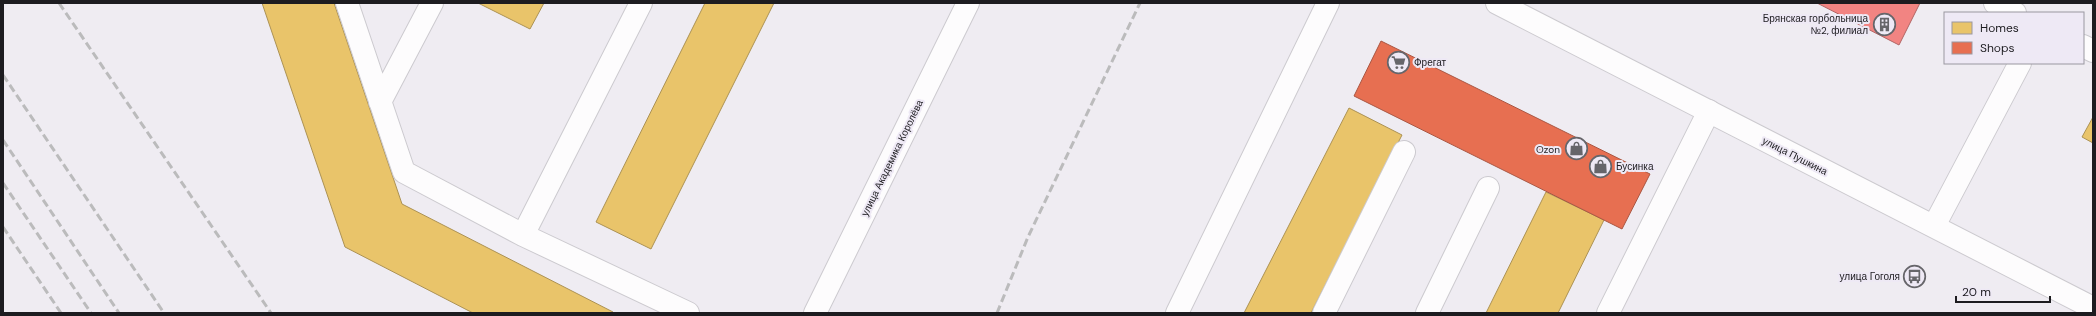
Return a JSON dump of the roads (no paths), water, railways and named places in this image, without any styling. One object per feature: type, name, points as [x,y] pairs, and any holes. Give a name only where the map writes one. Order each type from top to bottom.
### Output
[{"type":"main road","points":[[347,3],[404,172],[523,235],[688,313]]},
{"type":"main road","points":[[380,102],[432,3]]},
{"type":"main road","points":[[523,235],[641,3]]},
{"type":"main road","name":"улица Академика Королёва","points":[[815,313],[968,3]]},
{"type":"main road","points":[[1177,313],[1328,3]]},
{"type":"main road","name":"улица Пушкина","points":[[1498,3],[2093,308]]},
{"type":"main road","points":[[1995,3],[2013,12]]},
{"type":"main road","points":[[2084,46],[2093,51]]},
{"type":"main road","points":[[1934,226],[2019,64]]},
{"type":"main road","points":[[1608,313],[1709,111]]},
{"type":"main road","points":[[1324,313],[1404,152]]},
{"type":"main road","points":[[1427,313],[1488,188]]},
{"type":"railway","points":[[59,3],[271,313]]},
{"type":"railway","points":[[997,313],[1028,237],[1140,3]]},
{"type":"railway","points":[[3,75],[164,313]]},
{"type":"railway","points":[[3,140],[119,313]]},
{"type":"railway","points":[[3,183],[91,313]]},
{"type":"railway","points":[[3,227],[61,313]]},
{"type":"place","name":"Брянская горбольница №2, филиал","points":[[1884,24]]},
{"type":"place","name":"Фрегат","points":[[1398,62]]},
{"type":"place","name":"Ozon","points":[[1576,149]]},
{"type":"place","name":"Бусинка","points":[[1601,166]]},
{"type":"place","name":"улица Гоголя","points":[[1915,276]]}]
